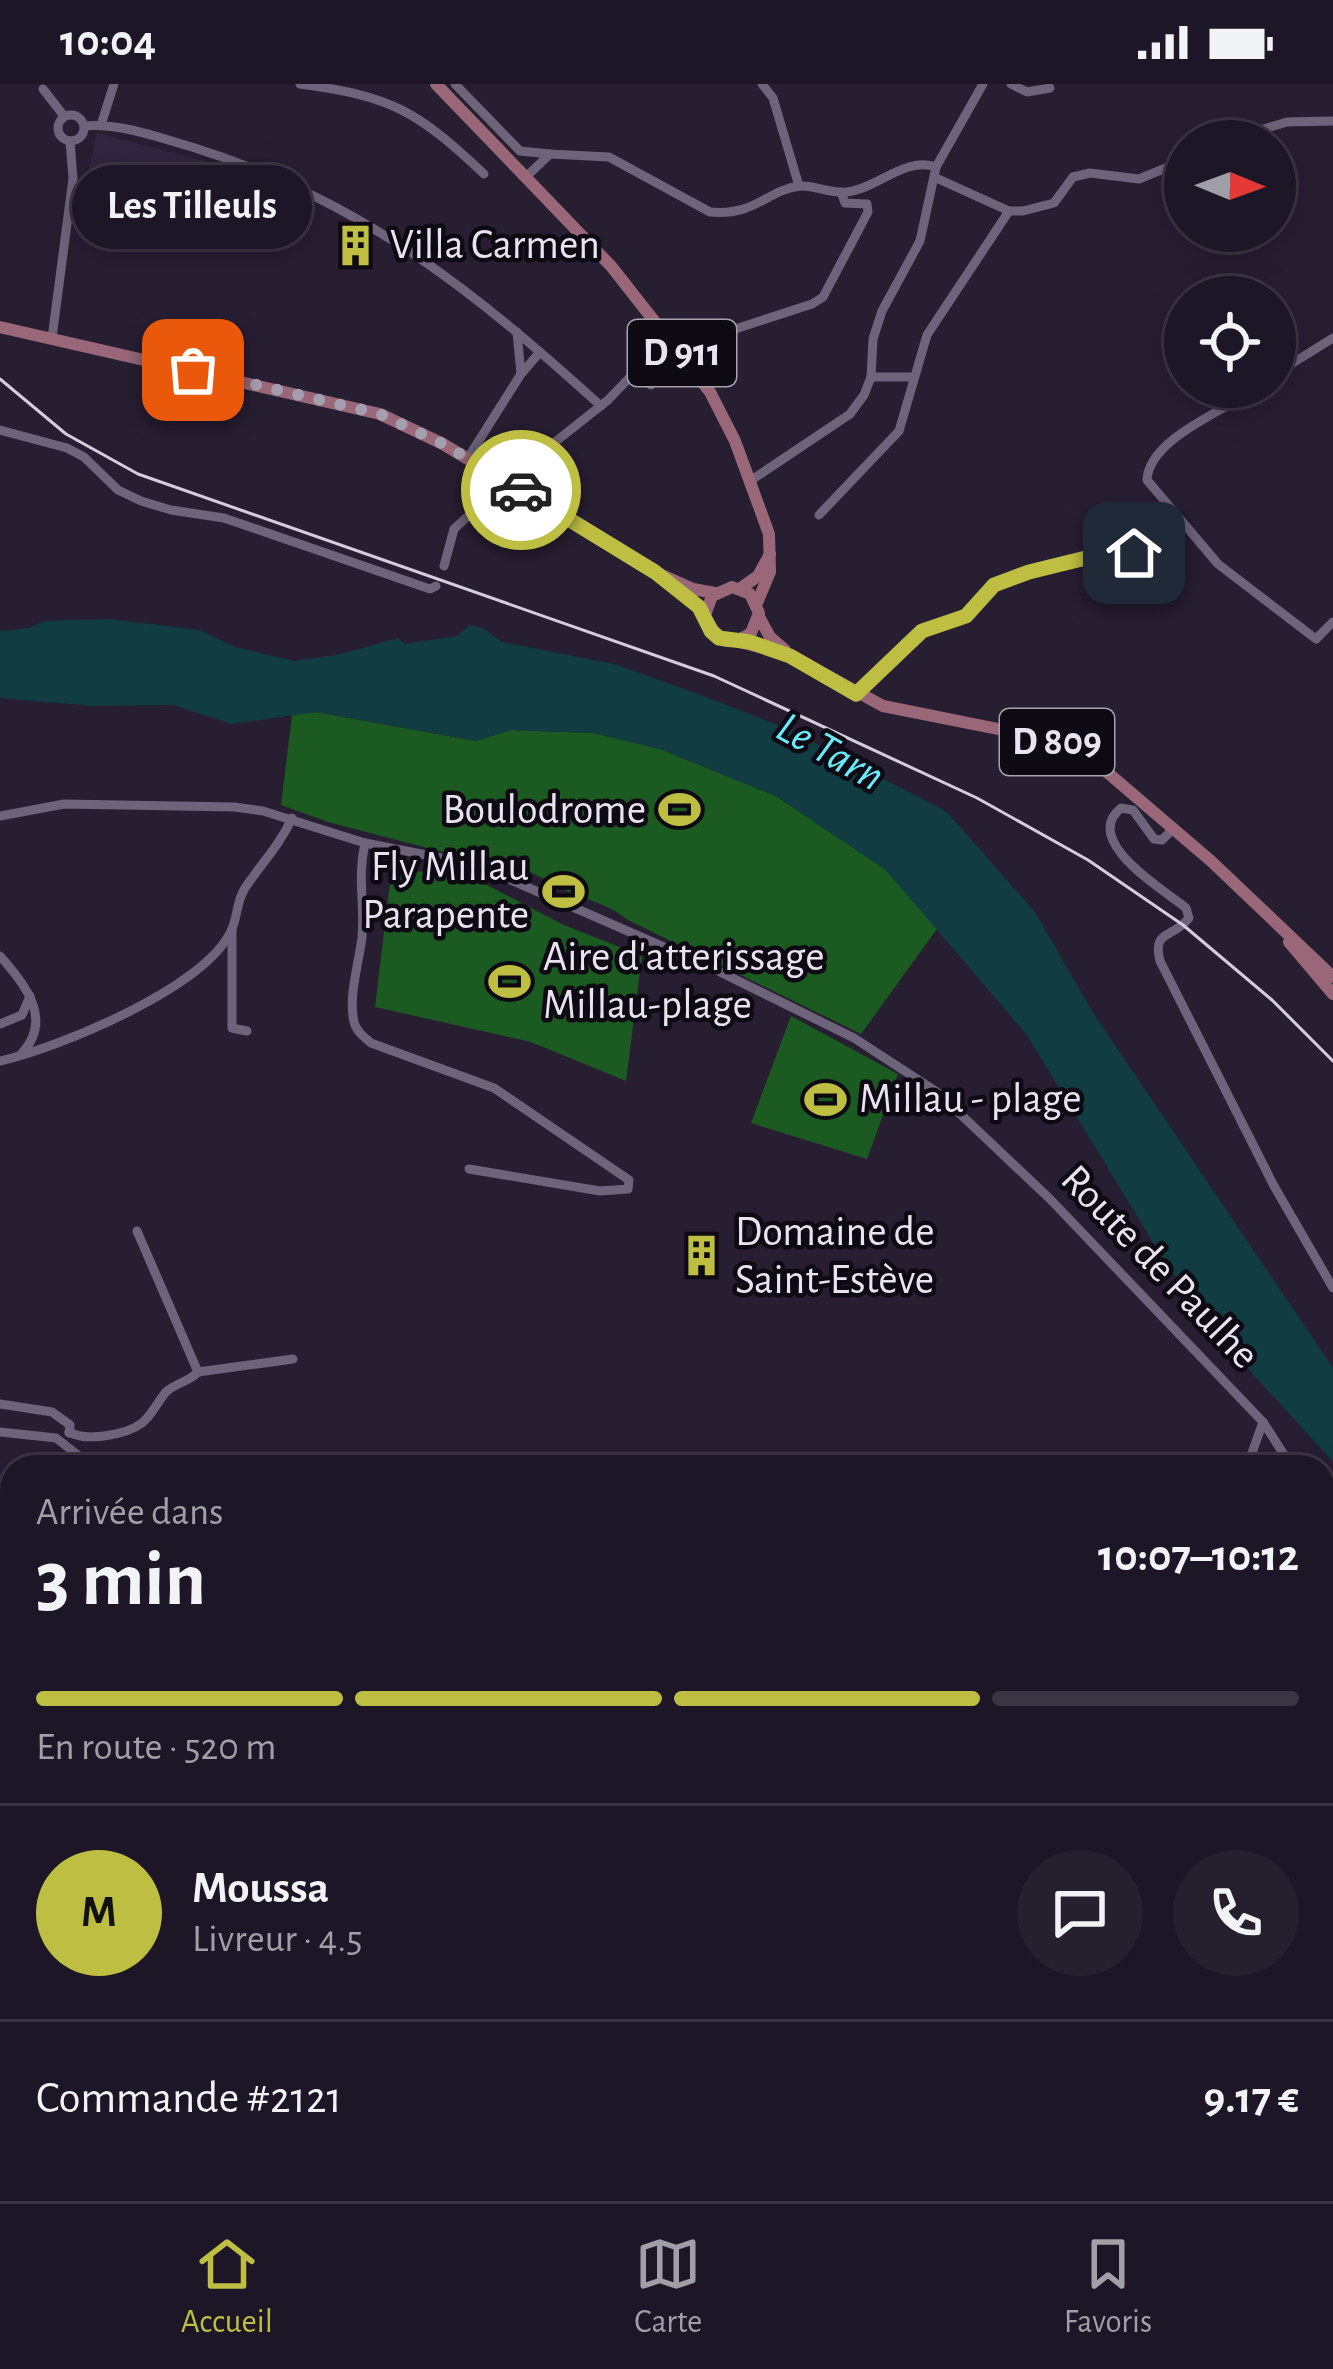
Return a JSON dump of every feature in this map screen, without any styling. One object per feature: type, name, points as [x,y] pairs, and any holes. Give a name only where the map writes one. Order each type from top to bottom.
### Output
[{"type":"main road","name":"D 911","points":[[436,84],[611,266],[690,363],[724,416],[769,534],[770,572],[758,610]]},
{"type":"main road","points":[[0,327],[380,414],[468,458],[655,572],[693,589],[715,593],[727,587],[741,588],[758,577],[770,553]]},
{"type":"main road","points":[[655,572],[705,615],[714,635],[736,641],[751,634],[758,610],[741,588]]},
{"type":"main road","points":[[705,615],[715,593]]},
{"type":"main road","name":"D 809","points":[[758,610],[770,637],[790,656],[856,694],[883,706],[1074,748],[1104,767],[1333,977]]},
{"type":"main road","name":"D 809","points":[[736,641],[790,656]]},
{"type":"main road","name":"D 809","points":[[1274,922],[1333,994]]},
{"type":"street","points":[[101,125],[114,84]]},
{"type":"street","points":[[300,84],[351,92],[404,109],[435,128],[484,174]]},
{"type":"street","points":[[455,84],[520,151],[609,158],[710,212],[750,210],[799,186],[841,193],[920,162],[1009,211],[1042,209],[1054,202],[1073,177],[1090,173],[1139,179],[1164,169]]},
{"type":"street","points":[[762,84],[773,98],[799,186]]},
{"type":"street","points":[[750,482],[850,414],[871,377],[873,339],[882,311],[920,241],[935,172],[983,84]]},
{"type":"street","points":[[1011,84],[1027,92],[1050,88]]},
{"type":"street","points":[[43,88],[64,116]]},
{"type":"street","points":[[64,116],[77,116],[84,126]]},
{"type":"street","points":[[52,338],[73,178],[70,141],[58,131],[64,116]]},
{"type":"street","points":[[1296,122],[1333,122]]},
{"type":"street","points":[[84,126],[151,134],[319,195],[444,275],[601,406]]},
{"type":"street","points":[[70,141],[80,137],[84,126]]},
{"type":"street","points":[[526,177],[550,154]]},
{"type":"street","points":[[683,337],[698,354],[712,353],[730,331],[823,297],[868,212],[867,204],[845,202],[841,193]]},
{"type":"street","points":[[819,515],[899,431],[927,335],[1009,211]]},
{"type":"street","points":[[517,332],[521,374]]},
{"type":"street","points":[[1296,361],[1333,338]]},
{"type":"street","points":[[468,458],[540,352]]},
{"type":"street","points":[[444,566],[454,529],[506,481],[601,406],[634,373],[640,373],[651,386]]},
{"type":"street","points":[[871,377],[914,377]]},
{"type":"street","points":[[1221,408],[1151,461],[1146,472],[1150,486],[1218,564],[1316,639],[1333,622]]},
{"type":"street","points":[[0,430],[67,448],[84,457],[118,490],[141,501],[224,518],[430,589],[436,586]]},
{"type":"street","points":[[856,694],[922,631],[966,616],[994,585],[1094,556],[1134,553],[1178,520]]},
{"type":"street","name":"Route de Paulhe","points":[[0,816],[64,804],[234,807],[292,818],[365,844],[457,861],[530,887],[786,1004],[914,1074],[1021,1170],[1263,1421],[1284,1455]]},
{"type":"street","points":[[1174,828],[1162,840],[1154,839],[1132,810],[1121,808],[1108,831],[1128,861],[1186,908],[1189,918],[1184,926],[1160,938],[1156,946],[1160,961],[1231,1105],[1333,1288]]},
{"type":"street","points":[[248,1031],[232,1028],[235,910],[292,818]]},
{"type":"street","points":[[365,844],[358,872],[362,934],[354,995],[354,1023],[361,1035],[371,1043],[494,1088],[628,1180],[628,1190],[600,1191],[469,1169]]},
{"type":"street","points":[[0,1061],[157,998],[187,978],[232,930]]},
{"type":"street","points":[[0,956],[30,997],[39,1020],[34,1040],[17,1058]]},
{"type":"street","points":[[0,1024],[22,1015],[30,997]]},
{"type":"street","points":[[137,1231],[198,1372]]},
{"type":"street","points":[[0,1432],[83,1438],[134,1427],[170,1388],[198,1372],[293,1359]]},
{"type":"street","points":[[0,1404],[61,1415],[70,1424],[68,1438],[83,1455]]},
{"type":"street","points":[[1251,1455],[1263,1421]]},
{"type":"shaded area","points":[[97,133],[267,177],[250,236],[84,192]]},
{"type":"green space","points":[[316,712],[476,741],[511,730],[593,733],[660,749],[776,796],[886,870],[937,929],[861,1034],[519,867],[481,862],[281,805],[292,715]]},
{"type":"green space","name":"Aire d'atterissage Millau-plage","points":[[424,871],[481,882],[564,925],[642,956],[626,1081],[531,1042],[375,1007],[391,875]]},
{"type":"green space","name":"Millau - plage","points":[[791,1016],[898,1074],[867,1159],[751,1123]]},
{"type":"water","name":"Le Tarn","points":[[108,619],[199,630],[235,647],[293,661],[398,638],[404,644],[457,636],[470,625],[502,642],[614,664],[701,695],[790,730],[947,812],[1035,912],[1092,1011],[1333,1368],[1333,1455],[1327,1455],[1252,1373],[1168,1267],[1027,1035],[886,870],[776,796],[660,749],[593,733],[511,730],[476,741],[316,712],[232,724],[173,705],[92,706],[0,698],[0,631],[45,621]]},
{"type":"railway","points":[[0,379],[66,434],[138,474],[714,676],[977,798],[1088,860],[1183,925],[1272,1000],[1333,1061]]},
{"type":"way so far","points":[[193,370],[380,414],[521,490]]},
{"type":"place","name":"Villa Carmen","points":[[356,245]]},
{"type":"place","name":"Les Tilleuls","points":[[193,370]]},
{"type":"place","name":"Boulodrome","points":[[680,810]]},
{"type":"place","name":"Fly Millau Parapente","points":[[563,891]]},
{"type":"place","name":"Aire d'atterissage Millau-plage","points":[[509,981]]},
{"type":"place","name":"Millau - plage","points":[[825,1099]]},
{"type":"place","name":"Domaine de Saint-Estève","points":[[701,1256]]},
{"type":"route","points":[[521,490],[655,572],[699,607],[719,638],[750,642],[790,656],[856,694],[922,631],[966,616],[994,585],[1094,556],[1134,553]]}]
